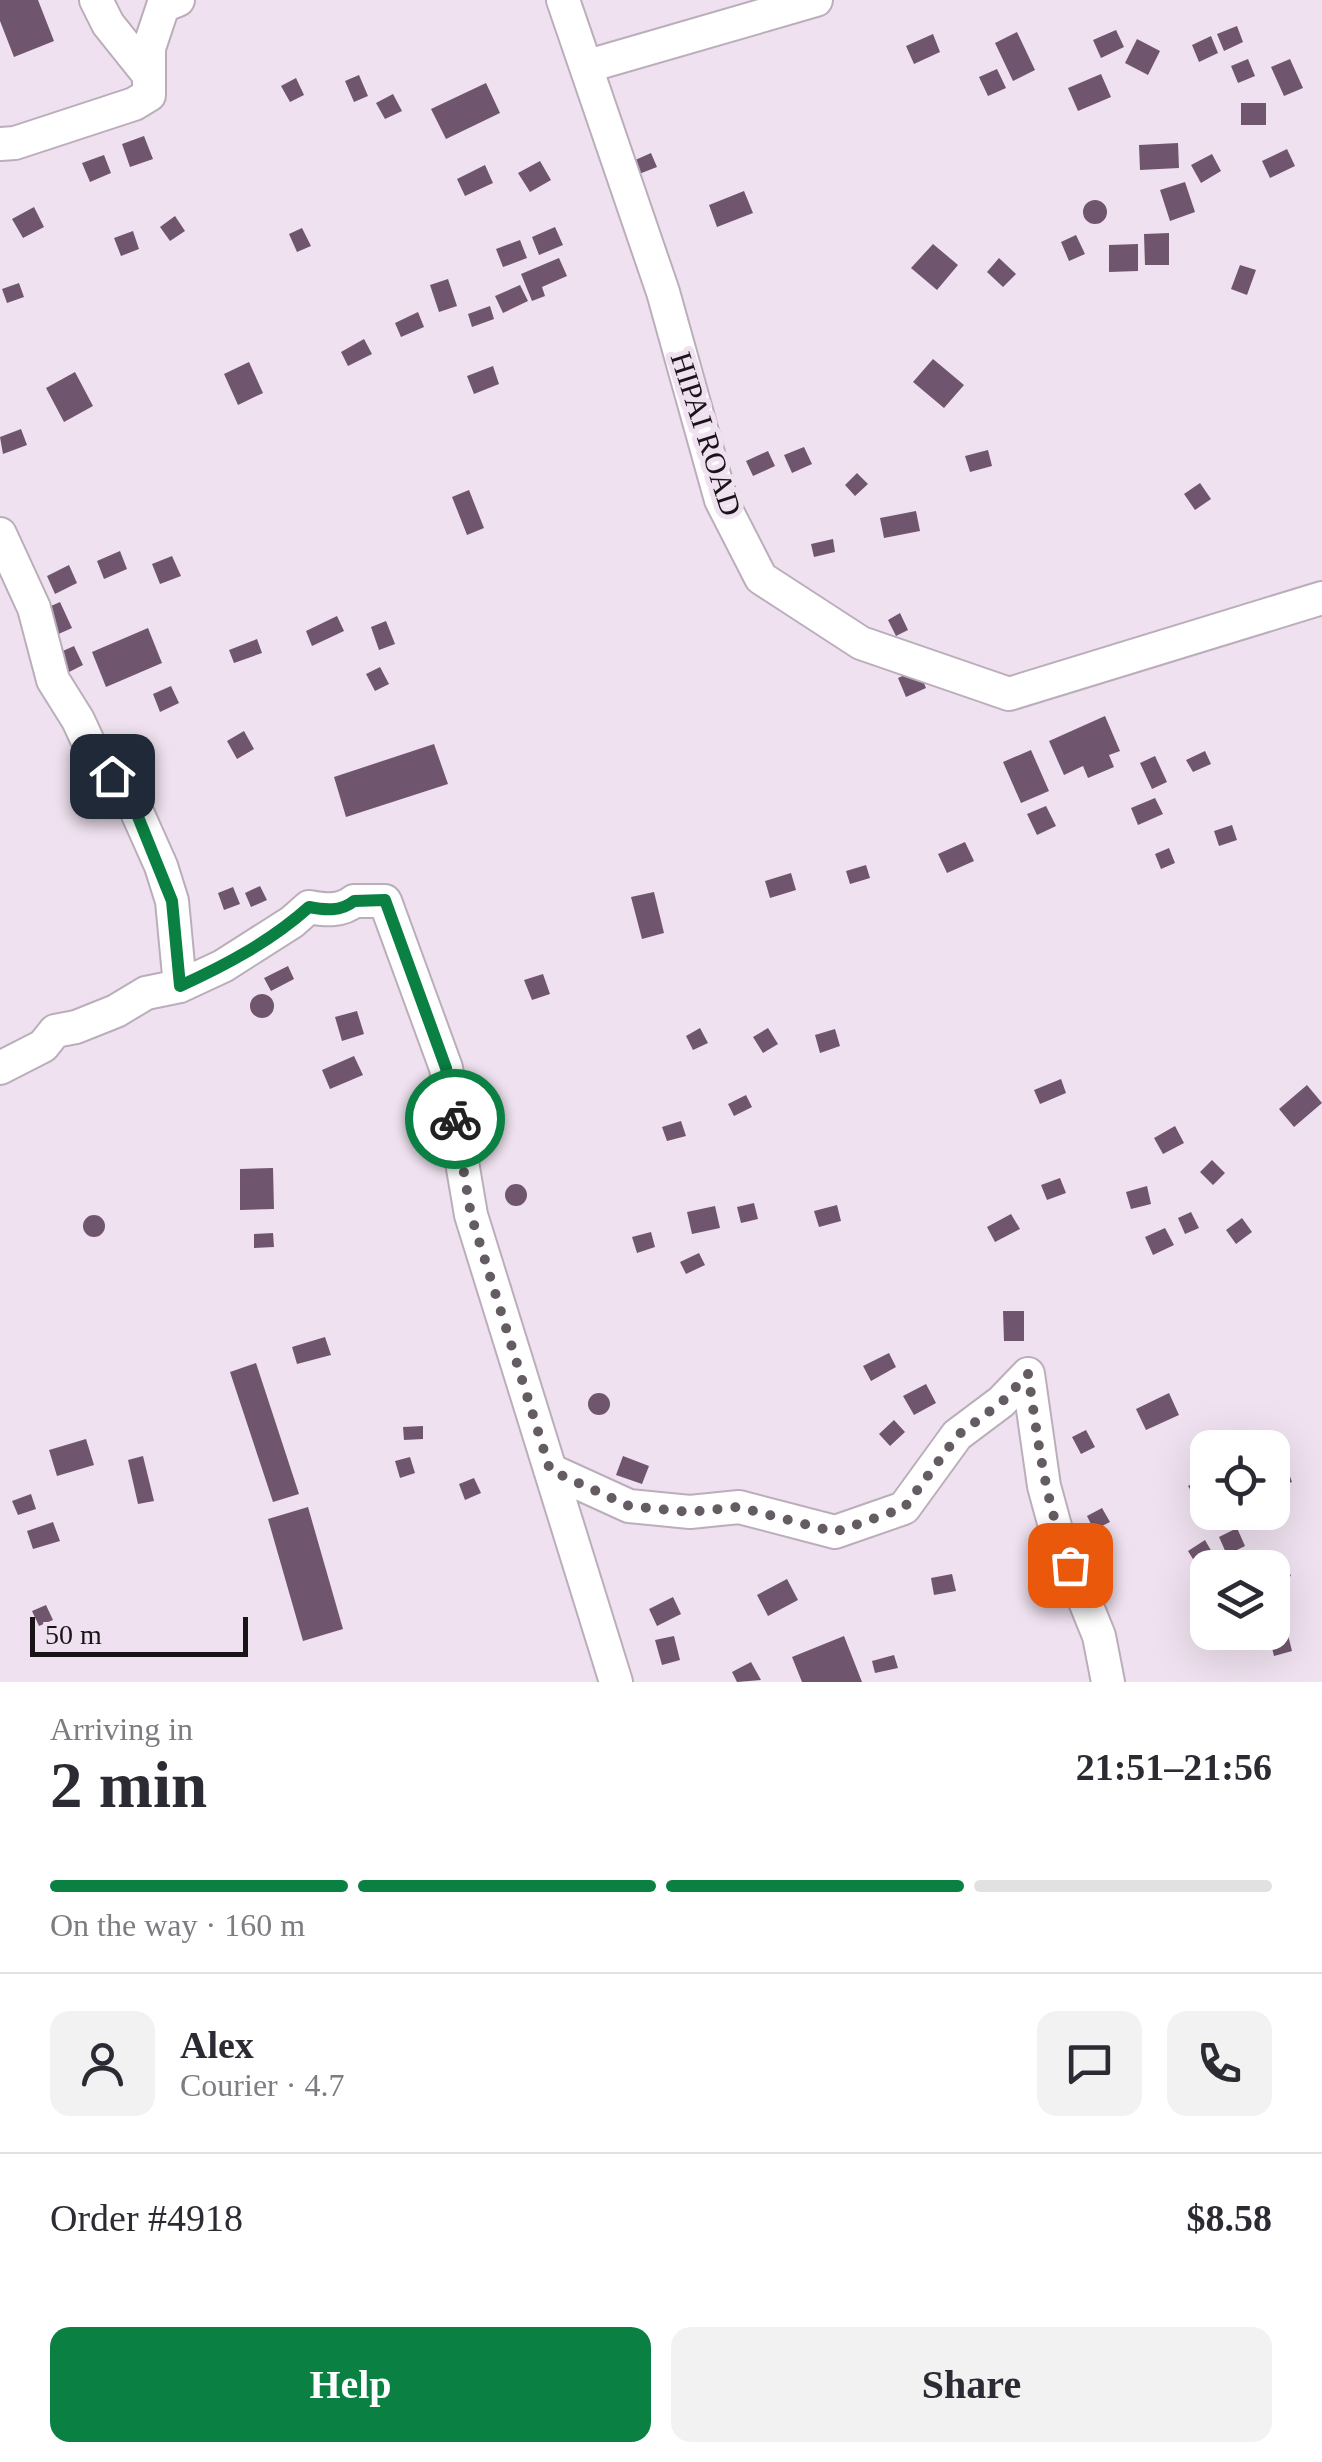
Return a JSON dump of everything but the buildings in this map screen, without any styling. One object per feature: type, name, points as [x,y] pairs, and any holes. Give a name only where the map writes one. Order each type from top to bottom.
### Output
[{"type":"street","points":[[96,0],[108,24],[148,74]]},
{"type":"street","points":[[0,144],[16,143],[150,96],[149,48],[163,6],[178,0]]},
{"type":"street","name":"HIPAI ROAD","points":[[563,0],[663,292],[721,500],[761,578],[861,643],[1010,694],[1322,598]]},
{"type":"street","points":[[588,66],[816,0]]},
{"type":"street","points":[[0,534],[34,608],[53,680],[78,720],[96,761],[128,792],[161,866],[172,901],[180,986]]},
{"type":"street","points":[[0,1068],[43,1046],[55,1031],[116,1011],[146,992],[180,986],[237,957],[309,907],[326,911],[354,901],[385,900],[446,1068],[471,1215],[616,1682]]},
{"type":"street","points":[[550,1470],[629,1506],[690,1512],[738,1507],[835,1532],[904,1508],[958,1435],[1002,1402],[1028,1374],[1044,1486],[1056,1530],[1098,1636],[1108,1682]]},
{"type":"way so far","points":[[455,1119],[471,1215],[550,1470],[629,1506],[690,1512],[738,1507],[835,1532],[904,1508],[958,1435],[1002,1402],[1028,1374],[1044,1486],[1070,1565]]},
{"type":"route","points":[[112,776],[128,792],[161,866],[172,901],[180,986],[224,966],[309,907],[326,911],[354,901],[385,900],[446,1068],[455,1119]]}]
